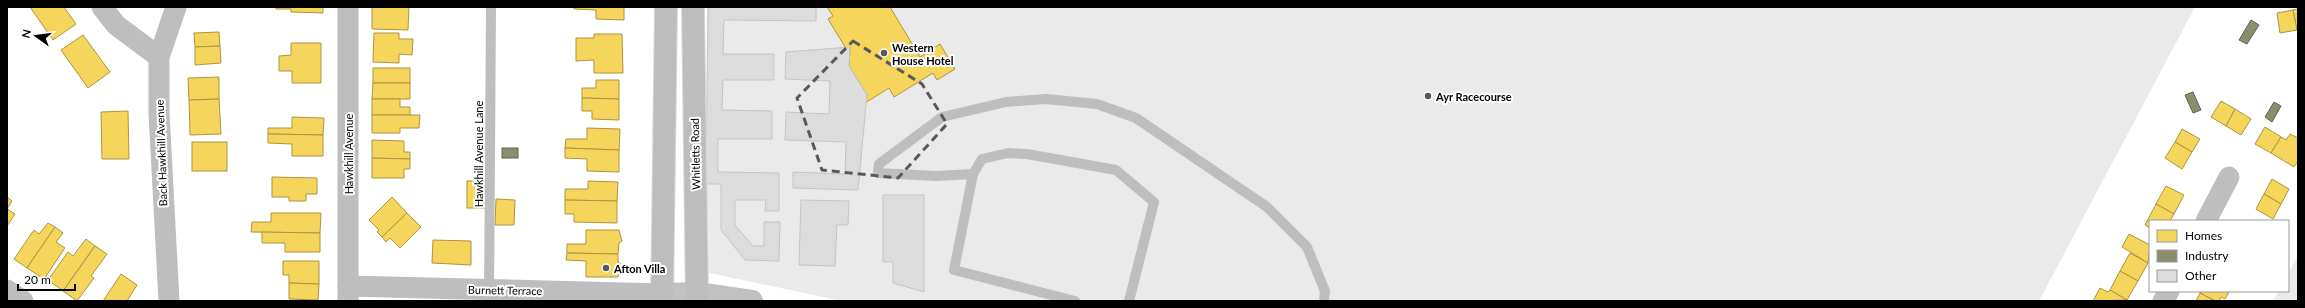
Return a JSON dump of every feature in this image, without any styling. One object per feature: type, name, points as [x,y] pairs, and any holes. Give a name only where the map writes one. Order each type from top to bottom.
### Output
[{"type":"main road","points":[[666,7],[662,297],[697,297],[752,301]]},
{"type":"main road","name":"Whitletts Road","points":[[693,7],[697,297]]},
{"type":"street","points":[[102,7],[116,25],[159,57]]},
{"type":"street","name":"Back Hawkhill Avenue","points":[[169,301],[159,113],[159,57],[176,7]]},
{"type":"street","name":"Hawkhill Avenue","points":[[348,7],[348,294]]},
{"type":"street","points":[[2207,220],[2229,177]]},
{"type":"street","points":[[7,290],[23,301]]},
{"type":"street","points":[[2163,301],[2168,292]]},
{"type":"street","name":"Burnett Terrace","points":[[348,294],[662,297]]},
{"type":"lane","name":"Hawkhill Avenue Lane","points":[[489,295],[491,7]]},
{"type":"lane","points":[[973,174],[936,176],[878,173],[879,164],[942,117],[1006,102],[1046,99],[1097,104],[1136,118],[1267,206],[1307,247],[1325,291],[1324,301]]},
{"type":"lane","points":[[1075,301],[954,270],[973,174],[982,159],[1008,153],[1027,154],[1116,170],[1154,202],[1139,269],[1130,301]]},
{"type":"highlighted area","points":[[853,41],[922,84],[947,124],[898,178],[822,170],[797,98]]},
{"type":"shaded area","name":"Ayr Racecourse","points":[[707,7],[2195,7],[2039,301],[842,301],[705,272]]},
{"type":"shaded area","points":[[2298,255],[2298,301],[2273,301],[2278,292],[2289,292],[2289,272]]},
{"type":"building: Homes","points":[[30,7],[64,7],[76,24],[53,40]]},
{"type":"building: Homes","points":[[276,7],[323,7],[323,13],[291,12],[291,9],[276,9]]},
{"type":"building: Homes","points":[[372,7],[409,7],[408,30],[372,29]]},
{"type":"building: Homes","points":[[574,7],[624,7],[624,20],[596,19],[596,10],[574,9]]},
{"type":"building: Homes","name":"Western House Hotel","points":[[827,7],[890,7],[920,57],[940,44],[955,69],[937,80],[933,73],[894,97],[889,88],[865,103],[867,95],[849,66],[850,47],[847,50],[828,19],[833,16]]},
{"type":"building: Homes","points":[[2298,9],[2298,30],[2297,30],[2293,10]]},
{"type":"building: Homes","points":[[2293,10],[2297,30],[2280,33],[2277,13]]},
{"type":"building: Homes","points":[[219,32],[220,46],[195,47],[194,33]]},
{"type":"building: Homes","points":[[374,33],[399,33],[399,39],[413,39],[412,55],[399,54],[399,63],[373,62]]},
{"type":"building: Homes","points":[[594,34],[622,34],[623,73],[594,73],[594,60],[576,61],[576,38],[594,38]]},
{"type":"building: Homes","points":[[83,35],[110,72],[88,88],[61,50]]},
{"type":"building: Homes","points":[[291,43],[321,43],[321,83],[292,83],[292,71],[279,71],[279,56],[291,55]]},
{"type":"building: Homes","points":[[220,46],[221,63],[195,65],[195,47]]},
{"type":"building: Homes","points":[[373,68],[410,68],[410,83],[373,83]]},
{"type":"building: Homes","points":[[219,77],[219,99],[189,100],[188,78]]},
{"type":"building: Homes","points":[[596,80],[619,80],[619,99],[582,98],[582,88],[596,88]]},
{"type":"building: Homes","points":[[373,83],[410,83],[410,99],[372,99]]},
{"type":"building: Homes","points":[[582,98],[619,99],[619,120],[592,119],[592,111],[582,111]]},
{"type":"building: Homes","points":[[219,99],[221,134],[190,135],[189,100]]},
{"type":"building: Homes","points":[[372,99],[400,99],[400,107],[410,107],[410,115],[372,115]]},
{"type":"building: Homes","points":[[2221,101],[2235,109],[2226,126],[2211,117]]},
{"type":"building: Homes","points":[[2235,109],[2251,119],[2241,135],[2226,126]]},
{"type":"building: Homes","points":[[128,111],[129,159],[102,159],[101,112]]},
{"type":"building: Homes","points":[[372,115],[420,115],[419,128],[400,128],[400,133],[372,133]]},
{"type":"building: Homes","points":[[292,117],[324,118],[323,135],[268,134],[268,128],[292,128]]},
{"type":"building: Homes","points":[[2265,127],[2281,137],[2271,153],[2255,144]]},
{"type":"building: Homes","points":[[587,128],[620,129],[619,150],[565,148],[566,139],[587,139]]},
{"type":"building: Homes","points":[[2182,129],[2200,139],[2192,152],[2175,142]]},
{"type":"building: Homes","points":[[268,134],[323,135],[323,156],[292,156],[292,144],[268,143]]},
{"type":"building: Homes","points":[[2290,134],[2298,138],[2298,161],[2294,167],[2271,153],[2281,137],[2286,140]]},
{"type":"building: Homes","points":[[372,140],[404,141],[404,152],[410,152],[410,159],[372,158]]},
{"type":"building: Homes","points":[[192,142],[227,142],[227,171],[192,171]]},
{"type":"building: Homes","points":[[2175,142],[2192,152],[2182,169],[2165,158]]},
{"type":"building: Homes","points":[[565,148],[619,150],[619,172],[587,171],[587,159],[565,158]]},
{"type":"building: Homes","points":[[372,158],[410,159],[410,169],[404,169],[404,178],[372,178]]},
{"type":"building: Homes","points":[[272,177],[317,178],[317,194],[306,194],[306,201],[289,201],[289,197],[272,197]]},
{"type":"building: Homes","points":[[2272,179],[2289,189],[2281,204],[2264,194]]},
{"type":"building: Homes","points":[[467,181],[486,181],[486,208],[467,208]]},
{"type":"building: Homes","points":[[588,181],[618,182],[617,201],[565,200],[565,189],[588,189]]},
{"type":"building: Homes","points":[[2166,186],[2184,195],[2174,214],[2156,204]]},
{"type":"building: Homes","points":[[2264,194],[2281,204],[2273,219],[2256,209]]},
{"type":"building: Homes","points":[[7,197],[12,201],[7,209]]},
{"type":"building: Homes","points":[[392,197],[407,213],[382,237],[377,232],[379,230],[369,220]]},
{"type":"building: Homes","points":[[496,199],[515,200],[514,225],[495,225]]},
{"type":"building: Homes","points":[[565,200],[617,201],[617,223],[574,222],[574,214],[565,214]]},
{"type":"building: Homes","points":[[2156,204],[2174,214],[2171,220],[2149,220],[2149,227],[2145,225]]},
{"type":"building: Homes","points":[[7,209],[15,214],[7,226]]},
{"type":"building: Homes","points":[[271,213],[321,213],[320,233],[251,232],[252,222],[271,222]]},
{"type":"building: Homes","points":[[407,213],[421,227],[400,248],[390,238],[386,242],[382,237]]},
{"type":"building: Homes","points":[[48,223],[55,227],[27,268],[14,259],[34,230],[39,234]]},
{"type":"building: Homes","points":[[55,227],[63,233],[56,242],[65,248],[44,279],[27,268]]},
{"type":"building: Homes","points":[[586,230],[619,230],[622,241],[619,243],[618,254],[567,253],[567,244],[586,244]]},
{"type":"building: Homes","points":[[262,232],[320,233],[320,252],[285,252],[285,243],[262,243]]},
{"type":"building: Homes","points":[[2129,234],[2149,244],[2148,263],[2122,247]]},
{"type":"building: Homes","points":[[86,239],[95,246],[63,291],[48,280],[68,252],[73,256]]},
{"type":"building: Homes","points":[[433,240],[471,241],[471,265],[432,263]]},
{"type":"building: Homes","points":[[95,246],[107,254],[91,276],[94,278],[77,301],[63,291]]},
{"type":"building: Homes","points":[[567,253],[618,254],[618,262],[621,264],[618,277],[586,277],[586,261],[566,260]]},
{"type":"building: Homes","points":[[2130,253],[2148,263],[2138,281],[2120,271]]},
{"type":"building: Homes","points":[[283,261],[319,261],[319,284],[289,283],[289,275],[283,275]]},
{"type":"building: Homes","points":[[2120,271],[2138,281],[2127,300],[2110,290]]},
{"type":"building: Homes","points":[[121,274],[137,285],[127,301],[103,301]]},
{"type":"building: Homes","points":[[289,283],[319,284],[318,300],[289,299]]},
{"type":"building: Homes","points":[[2100,288],[2108,292],[2110,290],[2127,300],[2093,301]]},
{"type":"building: Homes","points":[[2229,292],[2225,299],[2221,297],[2219,301],[2215,301],[2200,293]]},
{"type":"building: Homes","points":[[2200,293],[2215,301],[2196,301]]},
{"type":"building: Industry","points":[[2251,20],[2259,25],[2247,44],[2239,40]]},
{"type":"building: Industry","points":[[2193,92],[2201,110],[2193,113],[2185,95]]},
{"type":"building: Industry","points":[[2274,102],[2281,106],[2272,122],[2265,117]]},
{"type":"building: Industry","points":[[502,148],[518,148],[518,158],[502,158]]},
{"type":"building: Other","points":[[708,7],[816,7],[816,21],[724,20],[723,54],[774,54],[774,80],[723,80],[722,110],[772,111],[772,139],[718,139],[718,172],[779,173],[779,211],[765,211],[766,200],[735,200],[735,225],[753,246],[764,246],[764,222],[780,222],[779,261],[745,260],[721,230],[721,184],[706,184]]},
{"type":"building: Other","points":[[850,47],[849,66],[867,95],[858,190],[793,188],[793,172],[845,174],[846,142],[785,140],[786,112],[829,114],[830,81],[785,79],[786,52]]},
{"type":"building: Other","points":[[883,195],[924,195],[924,292],[893,283],[893,262],[883,262]]},
{"type":"building: Other","points":[[801,200],[849,201],[848,225],[837,225],[835,266],[799,265]]},
{"type":"place","name":"Western House Hotel","points":[[884,53]]},
{"type":"place","name":"Ayr Racecourse","points":[[1428,96]]},
{"type":"place","name":"Afton Villa","points":[[606,268]]}]
